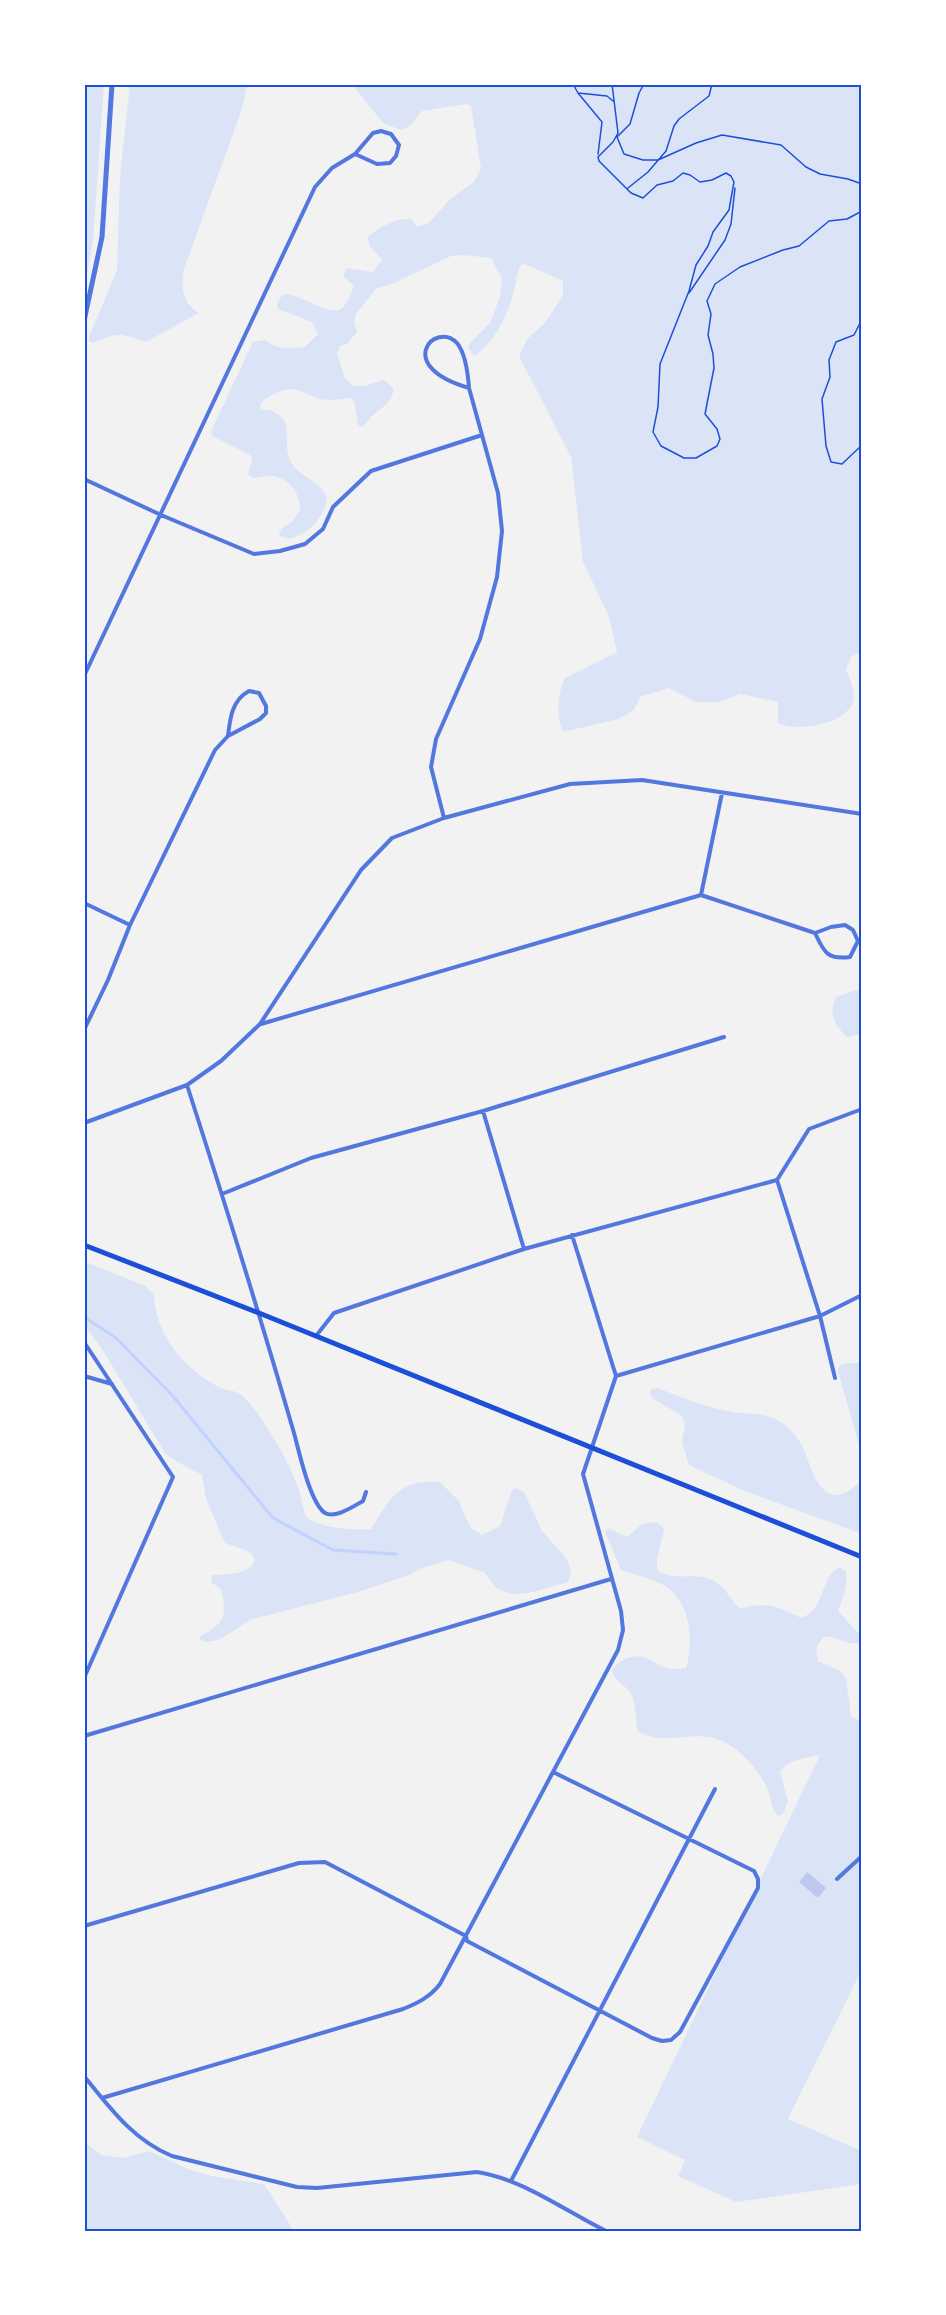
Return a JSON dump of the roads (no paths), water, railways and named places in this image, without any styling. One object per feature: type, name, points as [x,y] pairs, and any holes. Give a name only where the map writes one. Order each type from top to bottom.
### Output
[{"type":"main road","points":[[84,1245],[259,1313],[862,1557]]},
{"type":"street","points":[[84,321],[102,237],[112,84]]},
{"type":"street","points":[[84,676],[315,188],[332,168],[355,154],[373,133],[381,131],[391,134],[399,145],[396,156],[390,163],[377,164],[355,154]]},
{"type":"street","points":[[444,818],[431,767],[436,739],[480,639],[497,577],[502,531],[498,493],[469,388],[468,375],[458,345],[447,338],[434,339],[426,348],[425,361],[428,366],[433,372],[469,388]]},
{"type":"street","points":[[84,479],[161,515],[254,554],[280,551],[305,544],[323,529],[333,507],[371,471],[482,435]]},
{"type":"street","points":[[84,1030],[108,980],[130,925],[215,750],[228,736],[260,719],[266,713],[266,706],[259,693],[249,691],[242,694],[232,710],[228,736]]},
{"type":"street","points":[[84,1123],[187,1085],[221,1061],[260,1024],[361,870],[392,838],[444,818],[570,784],[642,780],[862,814]]},
{"type":"street","points":[[701,895],[722,793]]},
{"type":"street","points":[[260,1024],[701,895],[814,933],[845,925],[853,930],[858,941],[850,957],[836,959],[824,952],[814,933]]},
{"type":"street","points":[[84,903],[130,925]]},
{"type":"street","points":[[222,1194],[311,1158],[483,1111],[724,1037]]},
{"type":"street","points":[[187,1085],[316,1502],[324,1512],[330,1515],[363,1501],[366,1492]]},
{"type":"street","points":[[316,1336],[334,1313],[524,1249],[777,1180],[809,1129],[862,1109]]},
{"type":"street","points":[[483,1111],[524,1249]]},
{"type":"street","points":[[777,1180],[820,1316],[835,1378]]},
{"type":"street","points":[[102,2098],[419,2003],[433,1993],[440,1984],[618,1650],[623,1630],[621,1611],[583,1474],[616,1376],[572,1235]]},
{"type":"street","points":[[616,1376],[820,1316],[862,1295]]},
{"type":"street","points":[[84,1342],[173,1477],[84,1678]]},
{"type":"street","points":[[84,1376],[113,1384]]},
{"type":"street","points":[[84,1736],[611,1579]]},
{"type":"street","points":[[84,1926],[299,1863],[325,1862],[466,1936],[467,1941],[600,2012],[652,2038],[662,2041],[671,2040],[680,2032],[758,1888],[758,1879],[753,1871],[690,1838],[553,1772]]},
{"type":"street","points":[[511,2181],[715,1789]]},
{"type":"street","points":[[837,1879],[862,1856]]},
{"type":"street","points":[[84,2076],[136,2136],[153,2148],[172,2156],[297,2187],[334,2188],[477,2172],[511,2181],[606,2231]]},
{"type":"waterway","points":[[84,1317],[116,1338],[172,1395],[273,1518],[333,1550],[396,1554]]},
{"type":"waterway","points":[[84,2229],[89,2231]]}]
